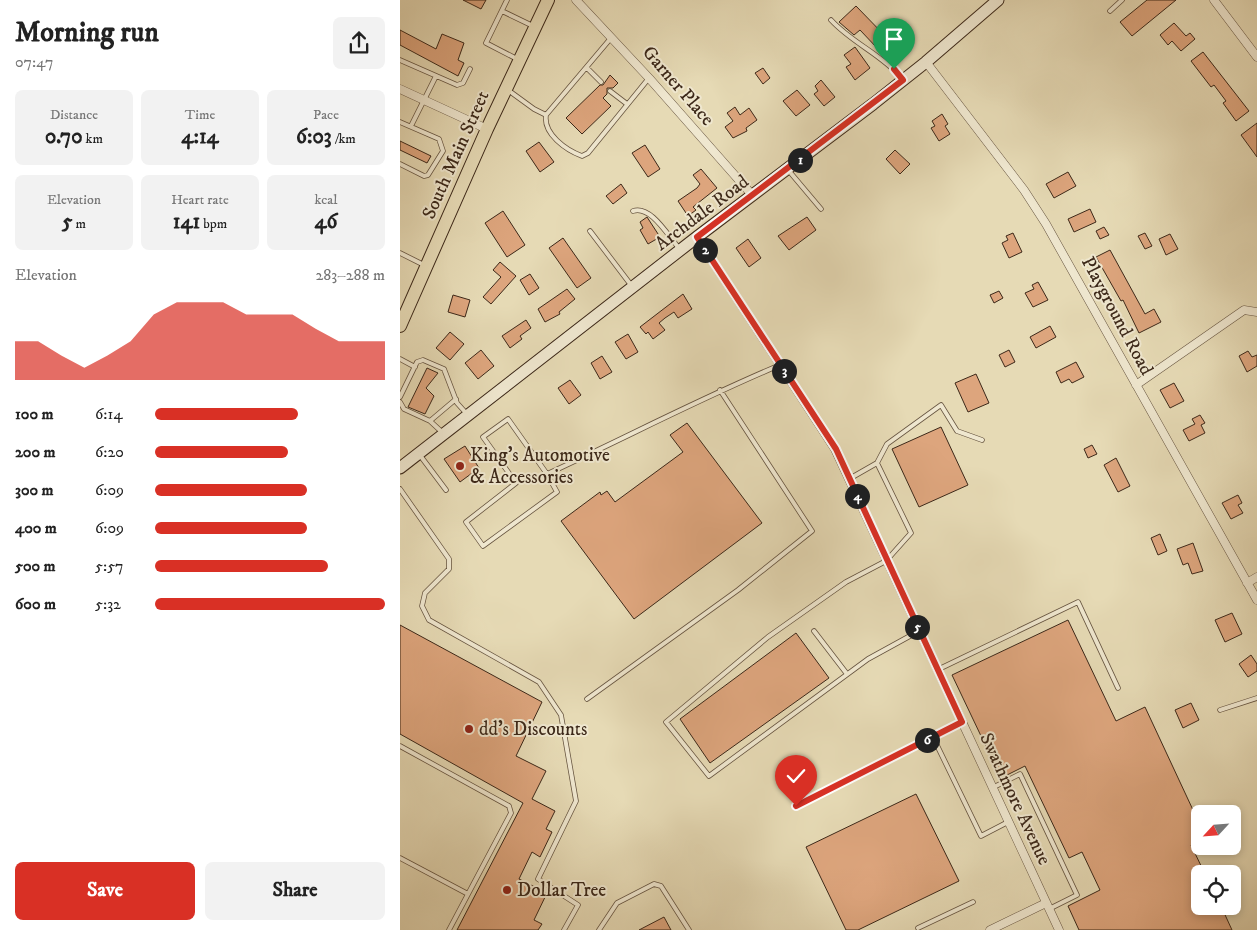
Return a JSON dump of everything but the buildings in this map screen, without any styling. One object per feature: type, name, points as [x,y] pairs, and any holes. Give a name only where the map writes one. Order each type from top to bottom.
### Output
[{"type":"main road","name":"South Main Street","points":[[400,326],[487,129],[548,0]]},
{"type":"main road","name":"Archdale Road","points":[[400,468],[926,62],[998,0]]},
{"type":"street","name":"Garner Place","points":[[576,0],[650,78],[752,196]]},
{"type":"street","points":[[1214,0],[1257,57]]},
{"type":"street","name":"Playground Road","points":[[926,62],[985,137],[1046,224],[1257,600]]},
{"type":"street","points":[[400,89],[487,129]]},
{"type":"street","name":"Swathmore Avenue","points":[[697,237],[836,449],[886,561],[1059,930]]},
{"type":"street","points":[[1136,385],[1244,310],[1257,312]]},
{"type":"street","points":[[1247,583],[1257,577]]},
{"type":"street","points":[[990,930],[1047,906]]},
{"type":"lane","points":[[507,0],[486,43],[519,60]]},
{"type":"lane","points":[[1110,11],[1122,0]]},
{"type":"lane","points":[[502,11],[535,27]]},
{"type":"lane","points":[[831,20],[850,38],[888,64],[903,80]]},
{"type":"lane","points":[[612,36],[546,115],[545,122],[551,134],[569,151],[582,156],[588,153],[650,78]]},
{"type":"lane","points":[[400,60],[457,85],[463,83],[470,69]]},
{"type":"lane","points":[[587,68],[601,82]]},
{"type":"lane","points":[[411,126],[436,76]]},
{"type":"lane","points":[[506,88],[534,109],[546,115]]},
{"type":"lane","points":[[610,91],[627,104]]},
{"type":"lane","points":[[400,122],[439,140],[443,151],[428,175],[424,176],[400,164]]},
{"type":"lane","points":[[788,169],[821,209]]},
{"type":"lane","points":[[633,211],[643,210],[647,212],[680,250]]},
{"type":"lane","points":[[590,232],[633,287]]},
{"type":"lane","points":[[400,253],[426,266]]},
{"type":"lane","points":[[400,359],[415,367]]},
{"type":"lane","points":[[400,397],[417,362],[424,360],[444,369],[456,399],[468,416]]},
{"type":"lane","points":[[547,474],[635,433],[720,390],[780,365]]},
{"type":"lane","points":[[587,698],[738,590],[812,531],[720,390]]},
{"type":"lane","points":[[430,421],[456,399]]},
{"type":"lane","points":[[400,402],[404,409],[430,421],[444,434]]},
{"type":"lane","points":[[849,479],[877,463],[887,444],[941,405],[957,431],[982,440]]},
{"type":"lane","points":[[508,420],[547,474],[557,492],[483,546],[466,522],[516,483],[483,437],[508,420]]},
{"type":"lane","points":[[419,454],[446,490]]},
{"type":"lane","points":[[877,463],[911,533],[886,561],[846,582],[768,637],[666,722],[709,776],[868,659],[919,631]]},
{"type":"lane","points":[[400,489],[449,559],[449,569],[425,593],[422,606],[429,620],[539,682],[561,715],[576,801],[538,879],[578,904],[564,930]]},
{"type":"lane","points":[[937,670],[1078,602],[1118,688]]},
{"type":"lane","points":[[814,631],[847,674]]},
{"type":"lane","points":[[1220,710],[1257,698]]},
{"type":"lane","points":[[796,806],[962,722]]},
{"type":"lane","points":[[933,737],[981,836],[1008,822]]},
{"type":"lane","points":[[400,746],[509,806],[511,813],[449,930]]},
{"type":"lane","points":[[992,788],[1020,774],[1077,895],[1047,906]]},
{"type":"lane","points":[[400,858],[468,894]]},
{"type":"lane","points":[[599,930],[617,903],[654,884],[661,886],[689,930]]},
{"type":"lane","points":[[913,930],[973,902]]},
{"type":"place","name":"King's Automotive & Accessories","points":[[460,466]]},
{"type":"place","name":"dd's Discounts","points":[[469,729]]},
{"type":"place","name":"Dollar Tree","points":[[507,890]]},
{"type":"route","points":[[796,806],[962,722],[836,449],[697,237],[903,80],[894,69]]}]
